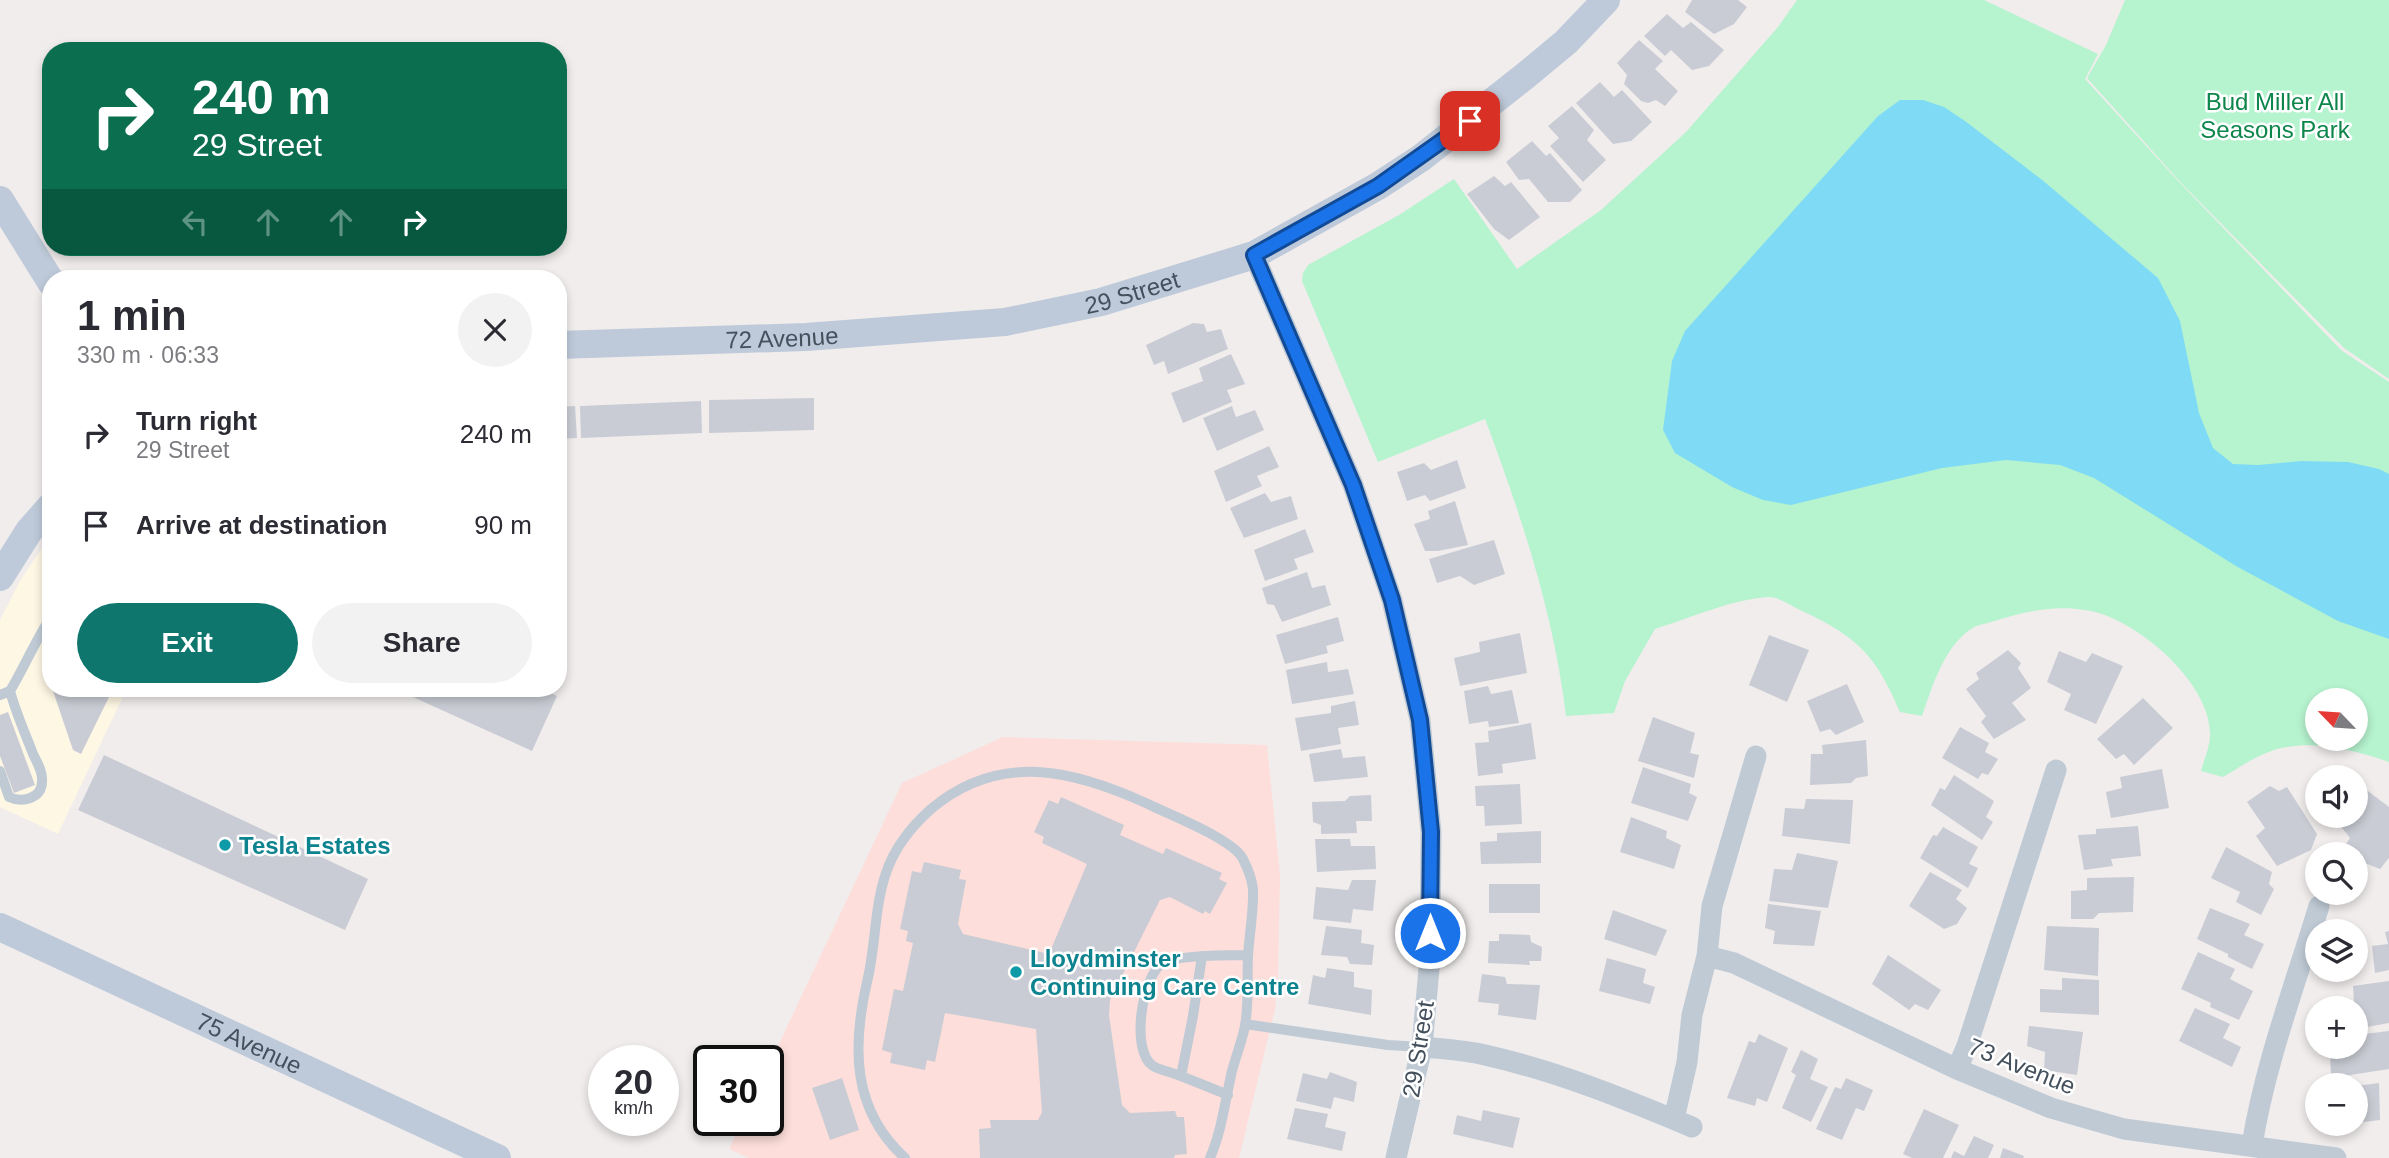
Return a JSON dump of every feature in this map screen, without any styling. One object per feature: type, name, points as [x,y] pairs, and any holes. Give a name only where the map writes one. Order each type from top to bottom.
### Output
[{"type":"street","name":"29 Street","points":[[1005,322],[1101,302],[1254,255],[1378,186],[1421,158],[1491,105],[1566,42],[1606,0]]},
{"type":"street","points":[[0,200],[44,270]]},
{"type":"street","name":"29 Street","points":[[1254,255],[1353,485],[1392,600],[1420,720],[1431,832],[1430,958],[1422,1047],[1396,1158]]},
{"type":"street","name":"72 Avenue","points":[[567,345],[807,337],[1005,322]]},
{"type":"street","points":[[0,577],[42,522]]},
{"type":"street","points":[[1422,1047],[1483,1054],[1535,1069],[1614,1095],[1683,1123],[1692,1016],[1707,956],[1712,906],[1756,756]]},
{"type":"street","points":[[1957,1069],[1967,1046],[2056,769]]},
{"type":"street","points":[[2252,1145],[2271,1065],[2319,906]]},
{"type":"street","name":"75 Avenue","points":[[0,927],[497,1158]]},
{"type":"street","name":"73 Avenue","points":[[1707,956],[1734,963],[1957,1069],[2051,1108],[2090,1120],[2155,1133],[2336,1158]]},
{"type":"lane","points":[[0,771],[9,797],[16,800],[23,801],[35,795],[41,786],[40,771],[5,693],[23,669],[42,630]]},
{"type":"lane","points":[[905,1158],[891,1144],[867,1105],[858,1070],[859,1029],[880,895],[886,873],[895,852],[911,830],[925,815],[957,790],[1008,772],[1048,771],[1116,789],[1221,839],[1242,855],[1253,887],[1245,1024],[1217,1142],[1210,1158]]},
{"type":"lane","points":[[1227,1095],[1151,1065],[1143,1051],[1140,1036],[1143,1007],[1152,975],[1164,962],[1202,956],[1248,955]]},
{"type":"lane","points":[[1181,1076],[1194,1016],[1202,956]]},
{"type":"lane","points":[[1245,1024],[1388,1045],[1422,1047]]},
{"type":"shaded area","points":[[42,548],[42,697],[123,697],[58,834],[0,807],[0,620],[21,579]]},
{"type":"shaded area","points":[[1003,737],[1267,745],[1280,875],[1278,982],[1275,1009],[1239,1158],[749,1158],[729,1149],[735,1136],[784,1136],[784,1045],[778,1045],[902,783]]},
{"type":"green space","points":[[1797,0],[1984,0],[2098,54],[2085,79],[2181,184],[2341,350],[2389,382],[2389,762],[2352,751],[2368,751],[2368,688],[2305,688],[2305,745],[2270,751],[2223,777],[2201,771],[2210,739],[2207,715],[2198,694],[2184,674],[2147,638],[2125,625],[2105,615],[2073,609],[2026,612],[1971,629],[1953,646],[1946,657],[1922,716],[1900,712],[1872,661],[1861,648],[1835,628],[1776,598],[1755,598],[1655,629],[1625,681],[1614,713],[1566,716],[1545,603],[1485,419],[1378,462],[1302,281],[1303,273],[1308,265],[1399,215],[1454,179],[1517,269],[1601,210],[1686,132],[1778,27]]},
{"type":"green space","name":"Bud Miller All Seasons Park","points":[[2125,0],[2389,0],[2389,379],[2344,348],[2182,184],[2087,78],[2106,45]]},
{"type":"water","points":[[1900,100],[1923,100],[1944,107],[1965,121],[2041,179],[2158,278],[2180,321],[2199,413],[2213,448],[2233,464],[2348,462],[2389,474],[2389,639],[2338,621],[2236,566],[2094,478],[2060,465],[2006,460],[1942,468],[1791,505],[1763,500],[1732,487],[1675,453],[1663,430],[1672,361],[1685,331],[1878,116]]},
{"type":"building","points":[[1692,0],[1738,0],[1747,7],[1734,24],[1714,34],[1685,12]]},
{"type":"building","points":[[1667,14],[1683,28],[1691,22],[1724,50],[1709,66],[1692,70],[1671,50],[1665,56],[1644,36]]},
{"type":"building","points":[[1639,40],[1663,61],[1655,69],[1678,91],[1665,106],[1656,100],[1648,103],[1641,101],[1624,84],[1627,75],[1617,63]]},
{"type":"building","points":[[1600,82],[1614,97],[1622,90],[1652,122],[1631,141],[1613,144],[1576,103]]},
{"type":"building","points":[[1572,106],[1594,130],[1587,140],[1606,160],[1583,182],[1550,146],[1559,138],[1548,126]]},
{"type":"building","points":[[1532,141],[1546,156],[1550,153],[1582,190],[1570,202],[1548,202],[1529,179],[1519,180],[1506,162]]},
{"type":"building","points":[[1494,176],[1505,186],[1511,182],[1540,217],[1509,240],[1494,229],[1467,194]]},
{"type":"building","points":[[1193,323],[1204,324],[1207,332],[1221,329],[1228,349],[1168,374],[1164,361],[1154,365],[1146,345]]},
{"type":"building","points":[[1231,354],[1245,384],[1227,390],[1232,402],[1183,423],[1171,393],[1203,381],[1199,368]]},
{"type":"building","points":[[814,398],[814,430],[709,433],[709,400]]},
{"type":"building","points":[[701,401],[702,433],[581,438],[580,406]]},
{"type":"building","points":[[567,406],[575,406],[577,438],[567,439]]},
{"type":"building","points":[[1232,406],[1236,417],[1255,410],[1264,430],[1217,451],[1203,418]]},
{"type":"building","points":[[1269,446],[1279,467],[1257,476],[1262,486],[1226,502],[1214,471]]},
{"type":"building","points":[[1457,460],[1466,488],[1430,501],[1425,495],[1407,501],[1397,472],[1424,463],[1431,470]]},
{"type":"building","points":[[1265,493],[1271,502],[1291,496],[1298,519],[1244,538],[1230,508]]},
{"type":"building","points":[[1455,501],[1468,545],[1425,551],[1414,524],[1430,519],[1428,511]]},
{"type":"building","points":[[1305,529],[1314,552],[1294,559],[1298,569],[1265,581],[1254,550]]},
{"type":"building","points":[[1494,540],[1505,574],[1474,585],[1460,576],[1437,583],[1429,559]]},
{"type":"building","points":[[1307,572],[1312,588],[1325,585],[1331,605],[1282,622],[1274,605],[1267,604],[1262,588]]},
{"type":"building","points":[[1338,617],[1344,641],[1326,646],[1328,653],[1285,664],[1276,635]]},
{"type":"building","points":[[1520,633],[1527,673],[1460,686],[1454,658],[1480,652],[1479,642]]},
{"type":"building","points":[[1769,635],[1809,650],[1787,702],[1749,685]]},
{"type":"building","points":[[2008,650],[2021,663],[2018,668],[2031,688],[2012,703],[2026,720],[1994,739],[1981,722],[1986,716],[1966,689],[1979,679],[1976,673]]},
{"type":"building","points":[[2059,651],[2086,662],[2092,653],[2123,666],[2096,724],[2064,710],[2071,694],[2047,682]]},
{"type":"building","points":[[1327,662],[1328,672],[1348,669],[1354,694],[1292,704],[1286,670]]},
{"type":"building","points":[[1847,684],[1864,722],[1836,735],[1830,729],[1820,732],[1807,701]]},
{"type":"building","points":[[1488,686],[1491,694],[1512,690],[1519,723],[1489,727],[1488,721],[1469,724],[1464,691]]},
{"type":"building","points":[[55,697],[109,697],[81,754],[73,750]]},
{"type":"building","points":[[413,697],[557,697],[532,751]]},
{"type":"building","points":[[2143,698],[2173,728],[2134,765],[2124,754],[2116,759],[2097,739]]},
{"type":"building","points":[[1355,701],[1359,725],[1338,728],[1341,744],[1301,751],[1295,718],[1331,713],[1331,706]]},
{"type":"building","points":[[8,712],[35,785],[14,793],[0,756],[0,715]]},
{"type":"building","points":[[1653,717],[1695,733],[1690,753],[1699,755],[1694,778],[1638,761]]},
{"type":"building","points":[[1531,723],[1536,759],[1502,764],[1503,773],[1478,776],[1475,743],[1489,742],[1488,731]]},
{"type":"building","points":[[1960,727],[1989,743],[1985,752],[1998,759],[1988,775],[1982,773],[1978,779],[1942,758]]},
{"type":"building","points":[[1866,740],[1868,776],[1856,778],[1851,783],[1810,785],[1811,754],[1823,754],[1822,745]]},
{"type":"building","points":[[1341,749],[1343,758],[1365,756],[1368,777],[1314,782],[1309,754]]},
{"type":"building","name":"Tesla Estates","points":[[104,755],[368,879],[345,930],[78,810]]},
{"type":"building","points":[[1643,767],[1691,784],[1689,793],[1697,797],[1688,821],[1631,803]]},
{"type":"building","points":[[2162,769],[2169,808],[2111,818],[2106,792],[2122,788],[2120,777]]},
{"type":"building","points":[[1954,775],[1994,801],[1986,817],[1993,822],[1982,840],[1931,805],[1940,788],[1945,790]]},
{"type":"building","points":[[1520,784],[1522,824],[1485,826],[1484,806],[1476,806],[1475,786]]},
{"type":"building","points":[[2270,786],[2279,791],[2287,787],[2305,815],[2305,828],[2313,828],[2317,834],[2314,842],[2305,842],[2305,853],[2277,866],[2256,836],[2265,828],[2247,802]]},
{"type":"building","points":[[2368,791],[2389,807],[2389,858],[2380,869],[2368,864],[2368,842],[2347,842],[2350,838],[2342,828],[2368,828]]},
{"type":"building","points":[[1371,795],[1372,821],[1356,821],[1357,833],[1321,834],[1321,825],[1313,822],[1312,802],[1345,801],[1350,796]]},
{"type":"building","name":"Lloydminster Continuing Care Centre","points":[[1061,797],[1124,825],[1120,835],[1163,854],[1166,848],[1222,873],[1219,879],[1227,883],[1210,914],[1205,911],[1203,914],[1170,897],[1160,900],[1110,1000],[1109,1015],[1122,1105],[1130,1113],[1175,1111],[1177,1117],[1184,1117],[1187,1154],[1175,1155],[1174,1158],[980,1158],[979,1129],[991,1128],[990,1120],[1038,1120],[1042,1112],[1036,1029],[945,1013],[935,1062],[927,1060],[925,1070],[890,1063],[892,1053],[882,1050],[894,989],[903,991],[913,943],[906,941],[908,931],[900,929],[912,871],[921,873],[924,862],[961,870],[959,879],[966,880],[958,924],[963,934],[1049,954],[1087,864],[1042,843],[1044,837],[1034,832],[1049,800],[1058,804]]},
{"type":"building","points":[[1806,799],[1853,800],[1850,844],[1782,836],[1785,808],[1804,809]]},
{"type":"building","points":[[1631,817],[1667,831],[1666,838],[1681,845],[1674,869],[1620,852]]},
{"type":"building","points":[[2138,826],[2141,856],[2111,859],[2113,866],[2084,870],[2078,835],[2096,834],[2096,829]]},
{"type":"building","points":[[1943,827],[1978,847],[1969,864],[1978,868],[1968,888],[1920,858],[1933,835],[1937,836]]},
{"type":"building","points":[[1541,831],[1541,863],[1481,864],[1480,842],[1497,841],[1497,833]]},
{"type":"building","points":[[1315,839],[1350,839],[1351,846],[1375,846],[1376,869],[1317,872]]},
{"type":"building","points":[[2226,847],[2272,872],[2269,884],[2274,889],[2261,915],[2236,902],[2240,892],[2211,878]]},
{"type":"building","points":[[1797,853],[1838,861],[1828,908],[1769,901],[1774,869],[1792,870]]},
{"type":"building","points":[[1930,872],[1962,890],[1956,899],[1967,908],[1957,924],[1944,929],[1909,906]]},
{"type":"building","points":[[2134,877],[2133,912],[2099,913],[2093,919],[2071,919],[2071,891],[2087,890],[2087,878]]},
{"type":"building","points":[[1352,880],[1376,880],[1373,911],[1353,909],[1351,923],[1313,919],[1316,887],[1348,890]]},
{"type":"building","points":[[1489,884],[1540,884],[1540,913],[1489,913]]},
{"type":"building","points":[[1768,904],[1821,911],[1814,946],[1773,944],[1775,931],[1765,928]]},
{"type":"building","points":[[2210,908],[2250,924],[2244,935],[2264,944],[2252,969],[2197,939]]},
{"type":"building","points":[[1613,910],[1667,930],[1656,956],[1604,939]]},
{"type":"building","points":[[1326,926],[1362,930],[1361,943],[1374,945],[1372,965],[1350,964],[1347,957],[1321,955]]},
{"type":"building","points":[[2047,926],[2099,928],[2098,976],[2044,970]]},
{"type":"building","points":[[2389,931],[2389,970],[2375,973],[2372,946],[2388,944],[2385,932]]},
{"type":"building","points":[[1499,934],[1530,935],[1531,942],[1542,947],[1541,961],[1529,961],[1530,965],[1488,963],[1489,941],[1499,941]]},
{"type":"building","points":[[2198,952],[2235,969],[2230,979],[2253,991],[2239,1020],[2210,1007],[2211,1003],[2181,989]]},
{"type":"building","points":[[1888,955],[1941,990],[1928,1010],[1915,1004],[1909,1010],[1872,984]]},
{"type":"building","points":[[1607,958],[1646,969],[1643,983],[1655,987],[1650,1004],[1599,991]]},
{"type":"building","points":[[1327,968],[1354,972],[1354,987],[1372,990],[1371,1015],[1308,1004],[1313,975],[1325,978]]},
{"type":"building","points":[[1482,974],[1505,977],[1507,984],[1540,985],[1536,1020],[1498,1015],[1499,1004],[1478,1002]]},
{"type":"building","points":[[2062,978],[2099,980],[2099,1015],[2040,1012],[2040,989],[2062,990]]},
{"type":"building","points":[[2389,981],[2389,1023],[2368,1027],[2368,996],[2354,996],[2353,986]]},
{"type":"building","points":[[2195,1008],[2230,1024],[2223,1038],[2241,1047],[2232,1067],[2179,1041]]},
{"type":"building","points":[[2029,1026],[2083,1032],[2077,1075],[2044,1070],[2045,1052],[2027,1046]]},
{"type":"building","points":[[2389,1031],[2389,1069],[2363,1073],[2331,1073],[2330,1059],[2368,1059],[2368,1034]]},
{"type":"building","points":[[1759,1034],[1788,1048],[1767,1102],[1757,1098],[1755,1106],[1727,1098],[1749,1041],[1755,1043]]},
{"type":"building","points":[[1801,1050],[1818,1059],[1810,1079],[1828,1087],[1811,1122],[1782,1108],[1796,1075],[1791,1072]]},
{"type":"building","points":[[1330,1072],[1357,1082],[1354,1102],[1334,1097],[1331,1109],[1296,1101],[1303,1073],[1327,1079]]},
{"type":"building","points":[[842,1078],[859,1130],[830,1140],[812,1088]]},
{"type":"building","points":[[1846,1078],[1873,1090],[1864,1111],[1856,1108],[1842,1140],[1816,1129],[1835,1087],[1841,1089]]},
{"type":"building","points":[[2379,1083],[2380,1120],[2368,1122],[2368,1084]]},
{"type":"building","points":[[1295,1108],[1328,1114],[1325,1127],[1346,1132],[1342,1151],[1287,1139]]},
{"type":"building","points":[[1924,1109],[1959,1125],[1943,1158],[1912,1158],[1903,1154]]},
{"type":"building","points":[[1483,1110],[1520,1118],[1513,1148],[1453,1134],[1457,1115],[1481,1121]]},
{"type":"building","points":[[1974,1136],[1994,1145],[1988,1158],[1951,1158],[1954,1151],[1964,1156]]},
{"type":"building","points":[[2003,1148],[2024,1156],[2000,1158]]},
{"type":"place","name":"Tesla Estates","points":[[225,845]]},
{"type":"place","name":"Lloydminster Continuing Care Centre","points":[[1016,972]]},
{"type":"route","points":[[1430,933],[1431,832],[1420,720],[1392,600],[1353,485],[1254,255],[1378,186],[1470,121]]}]
